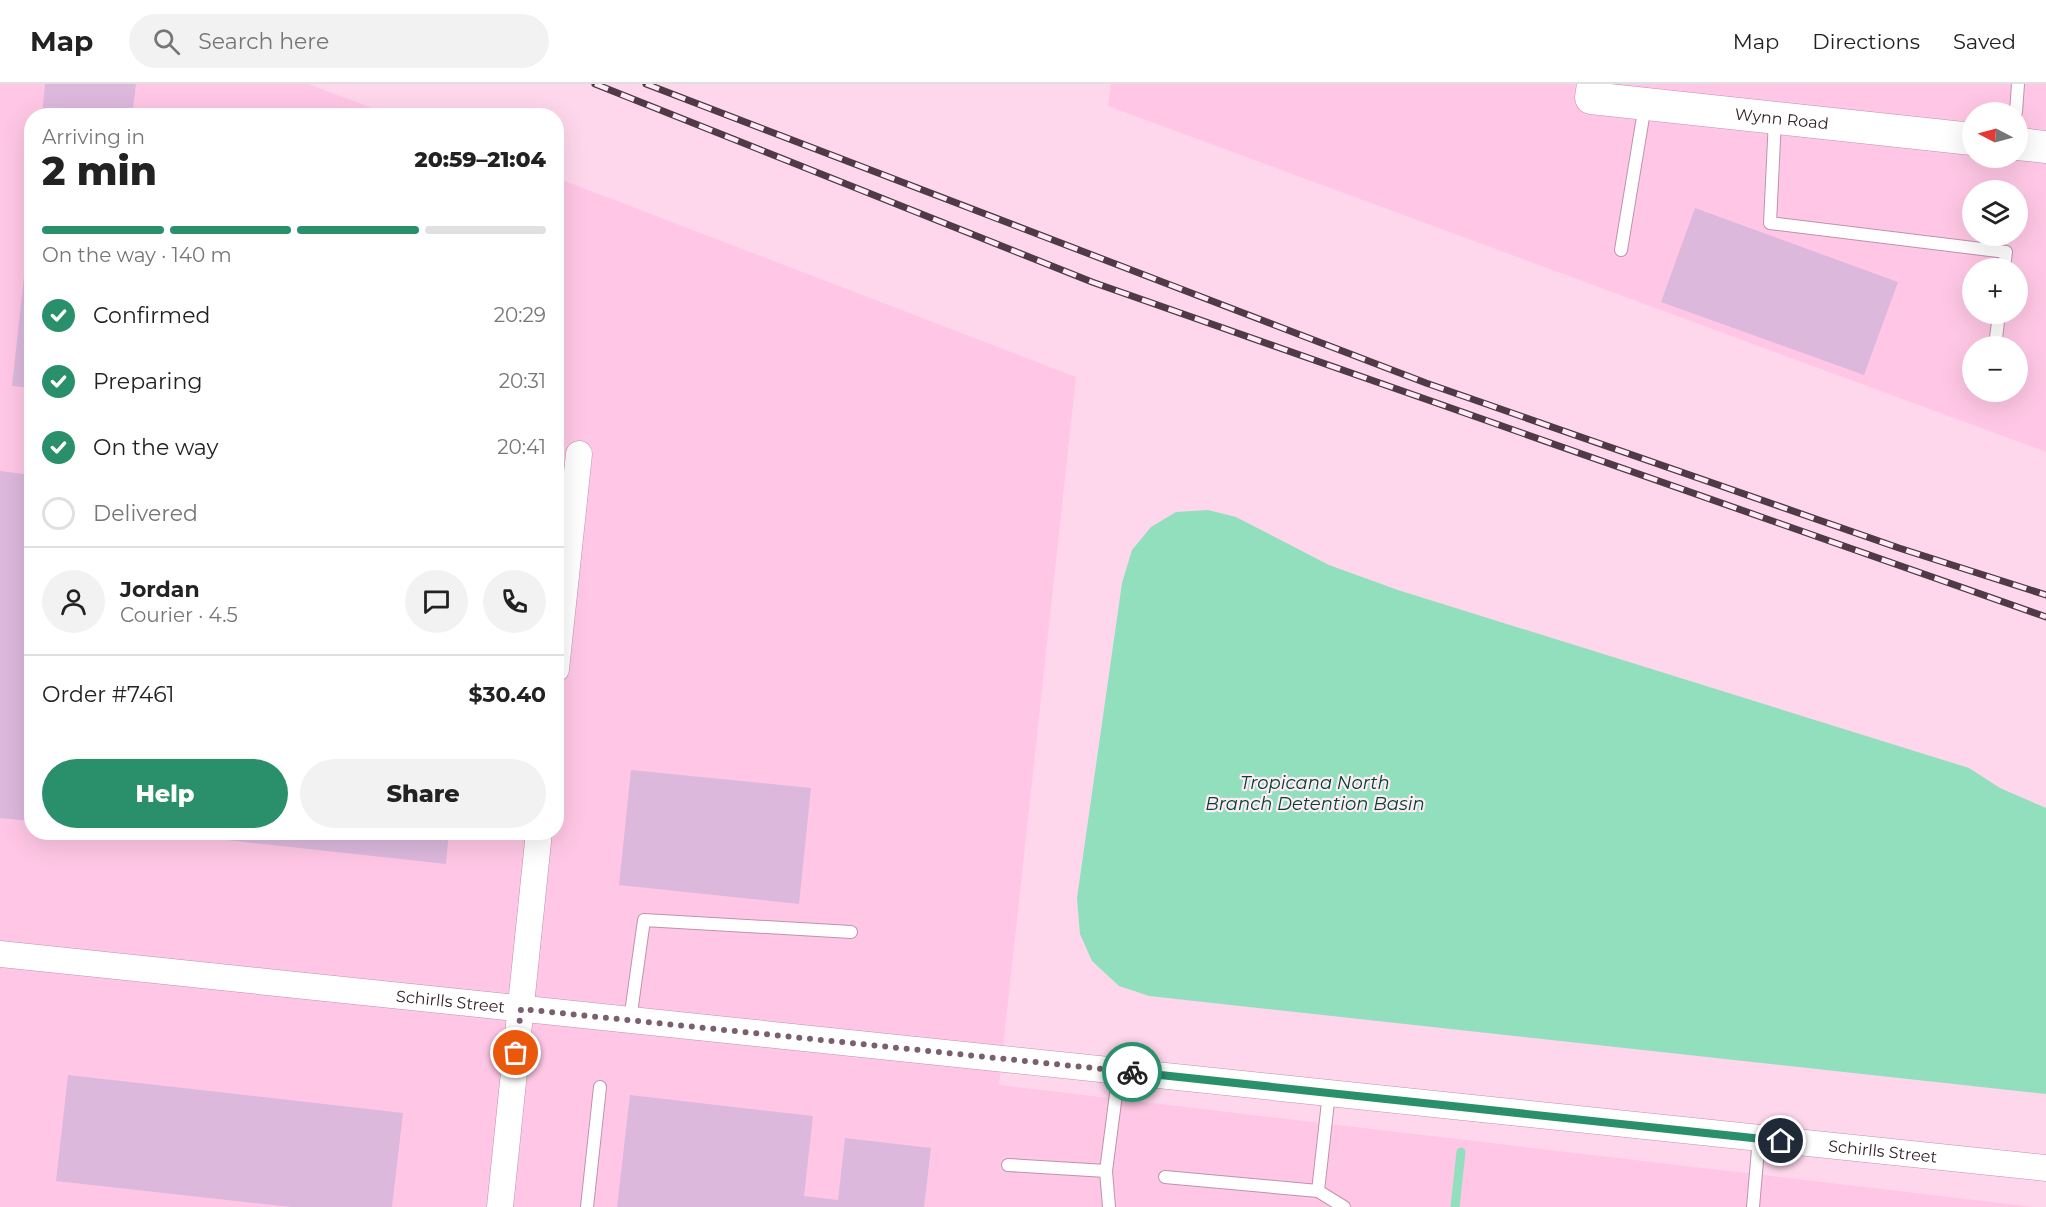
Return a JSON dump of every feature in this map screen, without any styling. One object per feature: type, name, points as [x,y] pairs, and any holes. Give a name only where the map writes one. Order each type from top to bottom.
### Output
[{"type":"street","name":"Wynn Road","points":[[1592,91],[1645,104],[1962,138]]},
{"type":"street","points":[[2028,145],[2046,147]]},
{"type":"street","points":[[564,594],[579,454]]},
{"type":"street","points":[[500,1207],[538,840]]},
{"type":"street","name":"Schirlls Street","points":[[0,954],[2046,1168]]},
{"type":"lane","points":[[2017,102],[2018,84]]},
{"type":"lane","points":[[1621,250],[1645,104]]},
{"type":"lane","points":[[1776,118],[1770,223],[2006,252],[2005,258]]},
{"type":"lane","points":[[630,1020],[644,920],[851,932]]},
{"type":"lane","points":[[1108,1207],[1106,1171],[1119,1071]]},
{"type":"lane","points":[[587,1207],[600,1087]]},
{"type":"lane","points":[[1318,1191],[1329,1093]]},
{"type":"lane","points":[[1753,1207],[1759,1138]]},
{"type":"lane","points":[[1008,1165],[1106,1171]]},
{"type":"lane","points":[[1165,1177],[1318,1191],[1344,1207]]},
{"type":"shaded area","points":[[0,84],[308,84],[372,108],[24,108],[24,840],[564,840],[564,181],[1076,377],[999,1085],[2034,1207],[0,1207]]},
{"type":"shaded area","points":[[1111,84],[2046,84],[2046,452],[1108,106]]},
{"type":"water","name":"Tropicana North Branch Detention Basin","points":[[1208,510],[1236,517],[1329,565],[1398,590],[1969,768],[2000,788],[2046,808],[2046,1094],[1149,996],[1119,986],[1092,961],[1080,934],[1077,898],[1122,583],[1132,550],[1151,527],[1176,512]]},
{"type":"building","points":[[45,84],[136,84],[133,108],[43,108]]},
{"type":"building","points":[[1695,208],[1898,282],[1864,375],[1661,302]]},
{"type":"building","points":[[24,277],[24,387],[12,386]]},
{"type":"building","points":[[0,471],[24,474],[24,820],[0,818]]},
{"type":"building","points":[[631,770],[811,788],[799,904],[619,885]]},
{"type":"building","points":[[226,840],[448,840],[446,864]]},
{"type":"building","points":[[68,1075],[403,1113],[392,1207],[291,1207],[56,1181]]},
{"type":"building","points":[[630,1095],[813,1116],[804,1196],[838,1200],[845,1138],[931,1148],[924,1207],[617,1207]]},
{"type":"waterway","points":[[1455,1207],[1461,1152]]},
{"type":"railway","points":[[595,84],[1092,282],[2046,617]]},
{"type":"railway","points":[[646,84],[1426,383],[1899,548],[2046,595]]},
{"type":"way so far","points":[[516,1053],[521,1009],[1132,1072]]},
{"type":"route","points":[[1132,1072],[1781,1141]]}]
